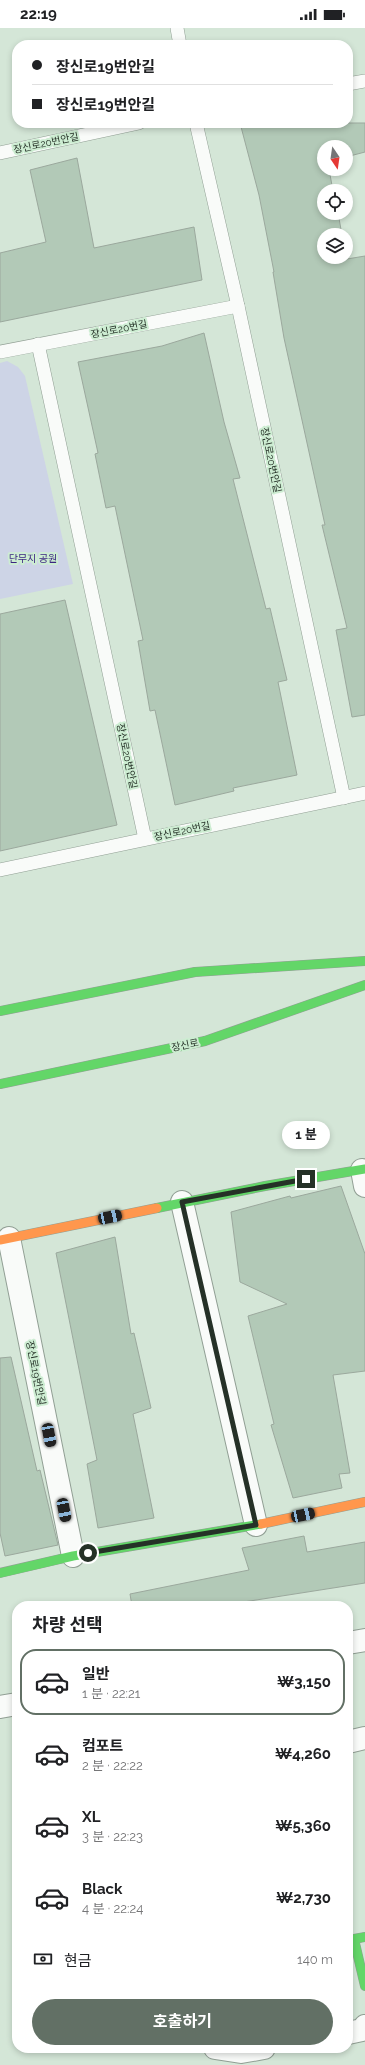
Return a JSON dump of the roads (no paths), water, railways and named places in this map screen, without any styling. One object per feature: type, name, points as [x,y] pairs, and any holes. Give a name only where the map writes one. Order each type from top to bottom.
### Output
[{"type":"street","points":[[0,1011],[195,972],[365,961]]},
{"type":"street","name":"장신로","points":[[0,1084],[205,1041],[365,985]]},
{"type":"street","name":"장신로19번안길","points":[[73,1556],[4,1239],[265,1186],[364,1175]]},
{"type":"street","points":[[182,1202],[256,1525]]},
{"type":"street","points":[[0,1573],[73,1556],[256,1525],[365,1502]]},
{"type":"street","points":[[353,1642],[365,1640]]},
{"type":"street","points":[[0,1707],[12,1705]]},
{"type":"street","points":[[353,1741],[365,1738]]},
{"type":"street","points":[[356,1939],[365,1986]]},
{"type":"street","points":[[353,2032],[362,2030],[365,2026]]},
{"type":"lane","points":[[177,28],[179,40]]},
{"type":"lane","points":[[353,83],[365,81]]},
{"type":"lane","name":"장신로20번안길","points":[[0,153],[116,128]]},
{"type":"lane","name":"장신로20번안길","points":[[197,128],[238,306],[344,798]]},
{"type":"lane","name":"장신로20번길","points":[[0,352],[238,306]]},
{"type":"lane","name":"장신로20번안길","points":[[38,344],[145,839]]},
{"type":"lane","name":"장신로20번길","points":[[0,870],[365,793]]},
{"type":"park label","name":"단무지 공원","points":[[33,558]]}]
